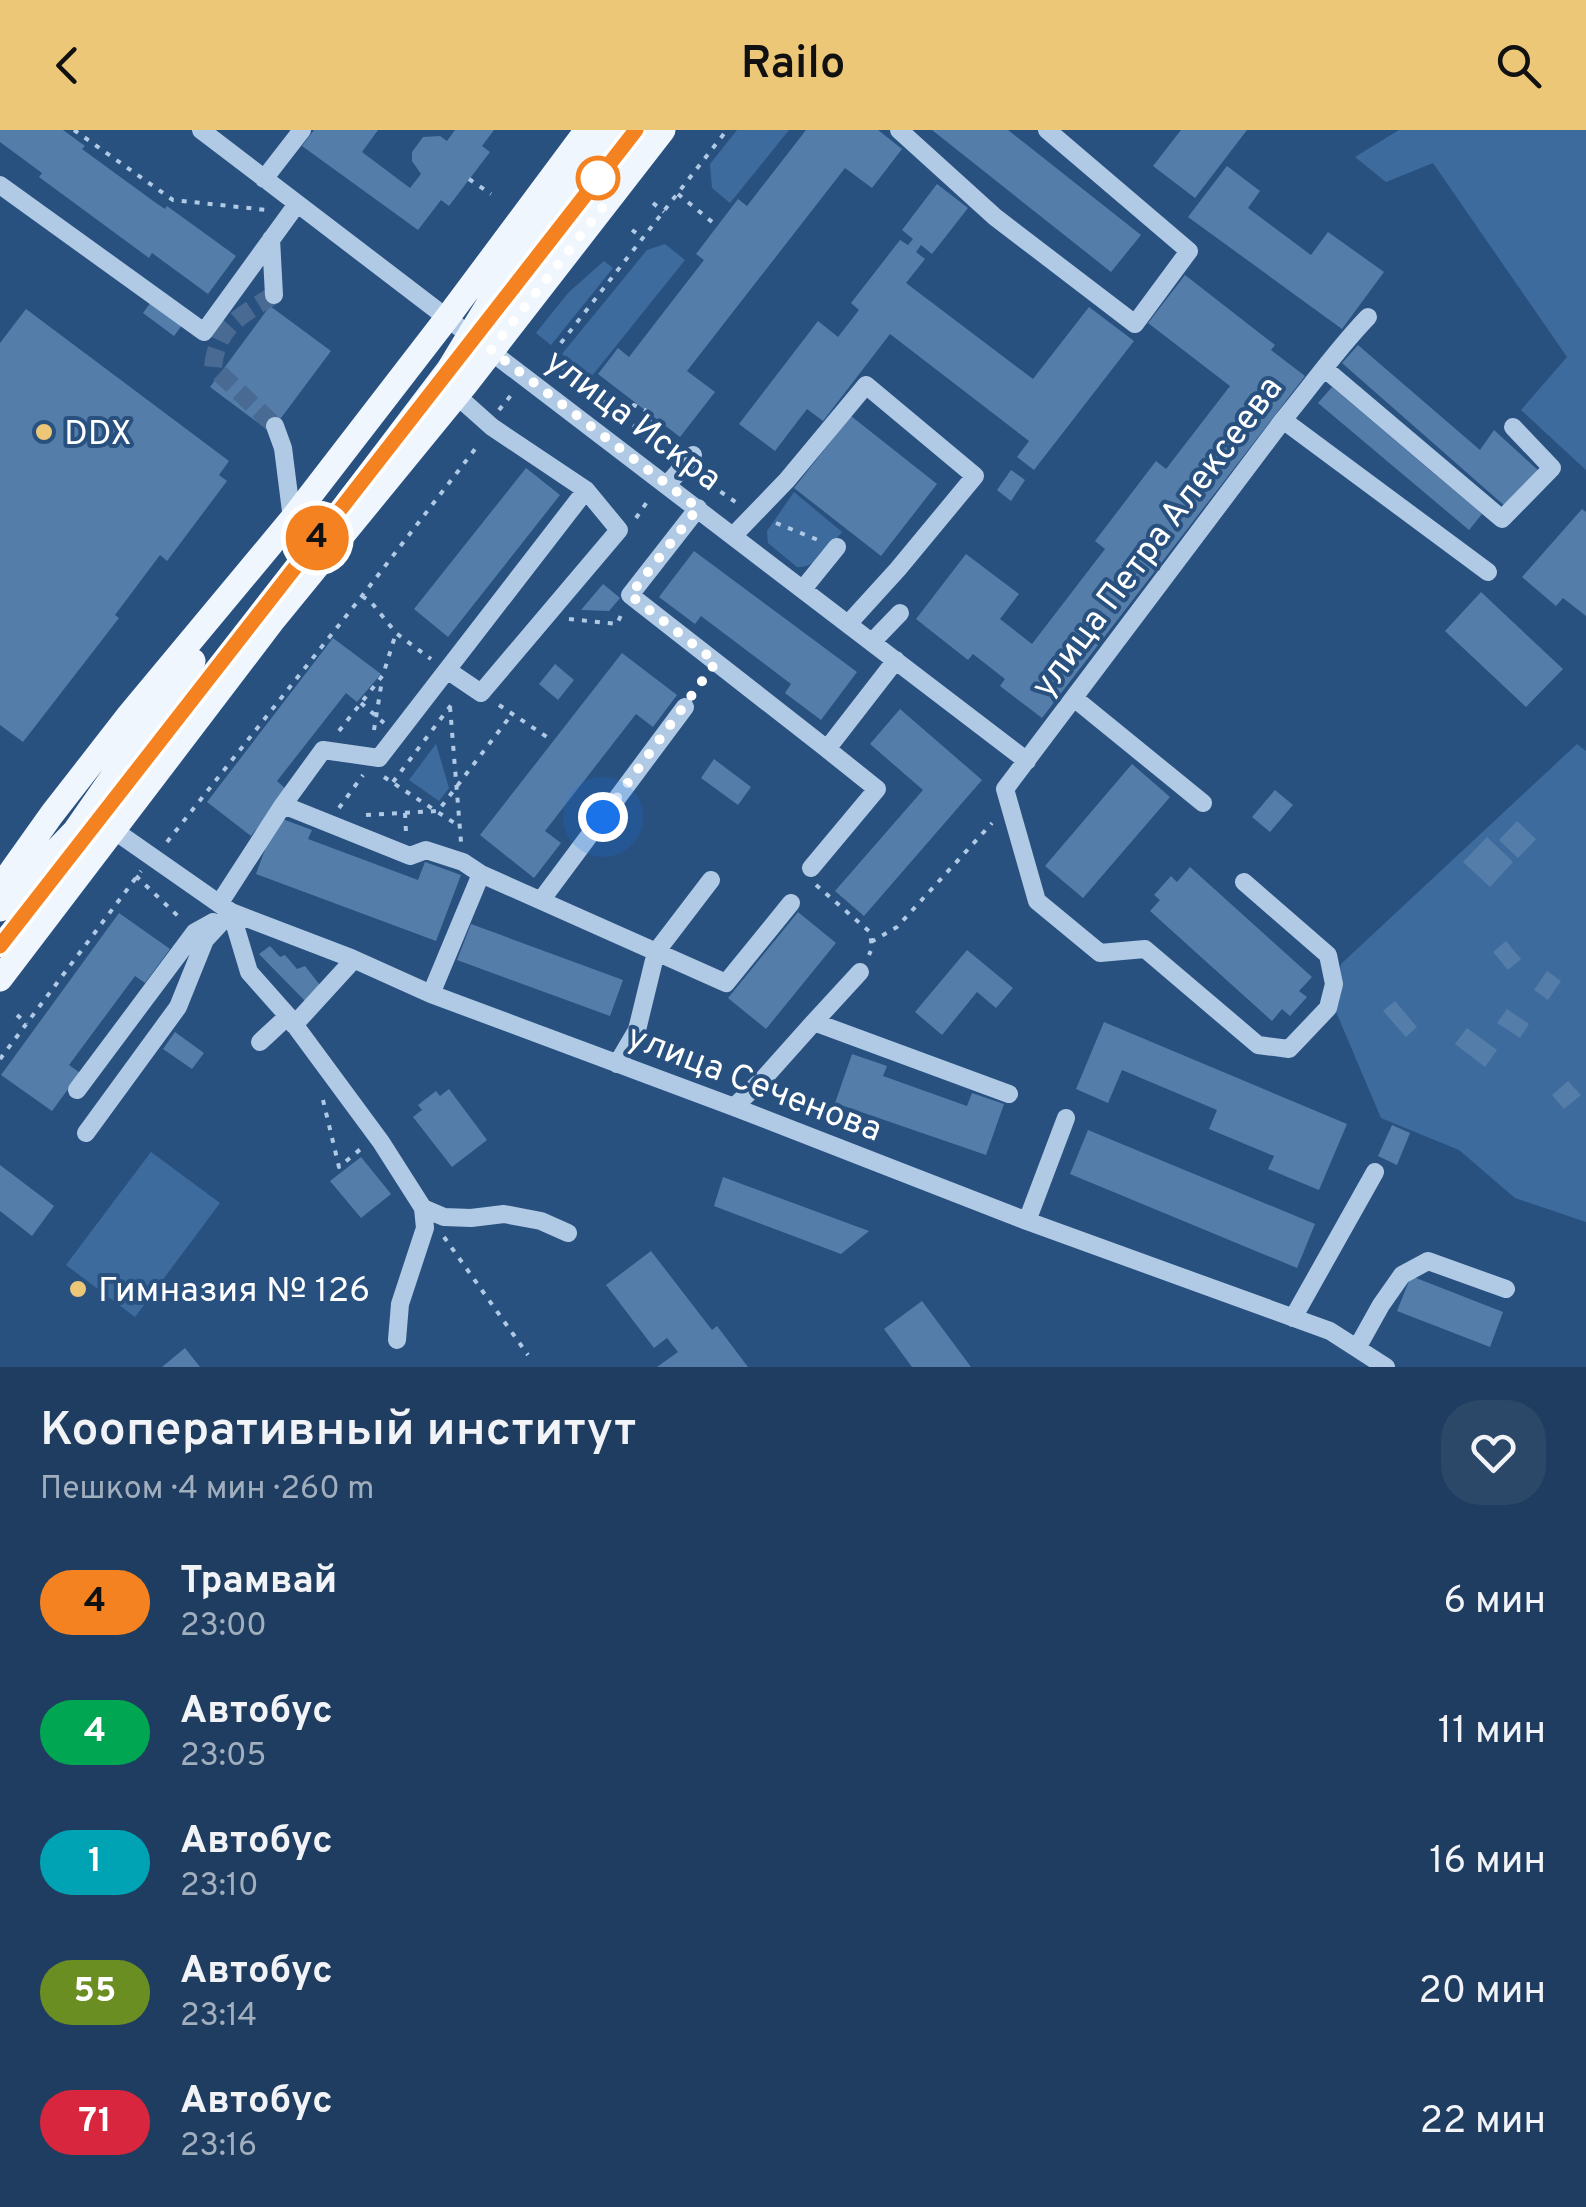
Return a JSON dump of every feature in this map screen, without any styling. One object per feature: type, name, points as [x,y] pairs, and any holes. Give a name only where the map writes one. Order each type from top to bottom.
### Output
[{"type":"main road","points":[[0,887],[129,715],[292,519],[587,130]]},
{"type":"main road","points":[[0,980],[274,619],[346,505],[449,369],[491,300],[614,130]]},
{"type":"main road","points":[[0,964],[84,838],[274,619],[663,130]]},
{"type":"main road","points":[[0,910],[75,831],[292,519],[469,335],[610,198]]},
{"type":"street","name":"улица Искра","points":[[201,130],[1027,761]]},
{"type":"street","points":[[264,179],[302,130]]},
{"type":"street","points":[[899,130],[995,217],[1135,324],[1188,251],[1047,130]]},
{"type":"street","points":[[3,194],[204,332],[297,204]]},
{"type":"street","points":[[271,239],[274,295]]},
{"type":"street","name":"улица Петра Алексеева","points":[[1010,804],[1005,789],[1335,350],[1368,317]]},
{"type":"street","points":[[1324,368],[1502,519],[1552,468],[1513,427]]},
{"type":"street","points":[[734,536],[787,480],[866,385],[975,476],[848,624]]},
{"type":"street","points":[[447,670],[474,688],[551,610],[619,530],[586,490],[492,427],[456,395]]},
{"type":"street","points":[[1283,420],[1488,572]]},
{"type":"street","points":[[276,426],[284,448],[292,519]]},
{"type":"street","points":[[667,485],[693,454]]},
{"type":"street","points":[[86,1132],[178,1007],[204,940],[283,804],[323,750],[378,758],[586,490]]},
{"type":"street","points":[[698,508],[630,595],[876,788],[809,872]]},
{"type":"street","points":[[803,589],[837,547]]},
{"type":"street","points":[[872,642],[900,613]]},
{"type":"street","points":[[827,749],[896,660]]},
{"type":"street","points":[[1074,698],[1203,804]]},
{"type":"street","points":[[542,900],[685,706]]},
{"type":"street","points":[[283,804],[330,820],[410,856],[426,850],[464,862],[481,874],[726,983],[790,903]]},
{"type":"street","points":[[1010,804],[1037,901],[1100,953],[1145,949],[1258,1046],[1289,1049],[1328,1008],[1334,984],[1328,955],[1244,882]]},
{"type":"street","name":"улица Сеченова","points":[[115,831],[225,908],[431,994],[1330,1332],[1386,1367]]},
{"type":"street","points":[[431,994],[481,874]]},
{"type":"street","points":[[618,1064],[638,1030],[656,952],[712,880]]},
{"type":"street","points":[[225,908],[249,972],[291,1020],[381,1142],[423,1208],[425,1228],[400,1304],[397,1340]]},
{"type":"street","points":[[77,1090],[195,932],[225,908]]},
{"type":"street","points":[[260,1042],[291,1020],[348,966],[351,958]]},
{"type":"street","points":[[734,1107],[860,972]]},
{"type":"street","points":[[814,1022],[1009,1094]]},
{"type":"street","points":[[1027,1220],[1066,1118]]},
{"type":"street","points":[[1293,1318],[1374,1172]]},
{"type":"street","points":[[423,1208],[444,1217],[504,1214],[541,1220],[568,1233]]},
{"type":"street","points":[[1357,1348],[1402,1275],[1428,1261],[1506,1289]]},
{"type":"path","points":[[74,130],[173,200],[267,210]]},
{"type":"path","points":[[550,356],[727,130]]},
{"type":"path","points":[[469,179],[491,194]]},
{"type":"path","points":[[678,194],[717,226]]},
{"type":"path","points":[[653,203],[664,212]]},
{"type":"path","points":[[632,230],[643,238]]},
{"type":"path","points":[[0,1059],[136,876],[182,826],[362,596],[513,394]]},
{"type":"path","points":[[624,417],[634,405],[645,410],[650,421],[641,433]]},
{"type":"path","points":[[551,610],[554,617],[618,624],[630,595]]},
{"type":"path","points":[[362,596],[396,633],[447,670]]},
{"type":"path","points":[[370,756],[383,675],[396,633]]},
{"type":"path","points":[[323,750],[383,675]]},
{"type":"path","points":[[393,782],[450,707],[474,688],[553,741]]},
{"type":"path","points":[[361,703],[397,734]]},
{"type":"path","points":[[450,707],[464,862]]},
{"type":"path","points":[[330,820],[438,812],[512,714]]},
{"type":"path","points":[[330,820],[368,767],[346,753]]},
{"type":"path","points":[[380,775],[460,826]]},
{"type":"path","points":[[872,942],[897,927],[1010,804]]},
{"type":"path","points":[[809,872],[870,932],[872,948],[860,972]]},
{"type":"path","points":[[38,988],[48,995]]},
{"type":"path","points":[[16,1015],[27,1024]]},
{"type":"path","points":[[423,1208],[528,1355]]},
{"type":"shaded area","points":[[737,130],[789,130],[730,203],[712,188],[710,164]]},
{"type":"shaded area","points":[[1399,130],[1586,130],[1586,470],[1521,410],[1567,357],[1433,163],[1386,182],[1355,157]]},
{"type":"shaded area","points":[[665,244],[685,260],[591,377],[562,354],[647,250]]},
{"type":"shaded area","points":[[604,261],[613,268],[551,345],[536,333],[568,293]]},
{"type":"shaded area","points":[[794,492],[842,532],[822,556],[804,567],[797,567],[768,543],[767,531]]},
{"type":"shaded area","points":[[436,744],[449,788],[439,801],[409,780]]},
{"type":"shaded area","points":[[1577,744],[1586,751],[1586,1222],[1515,1198],[1459,1150],[1381,1118],[1334,1007],[1341,964]]},
{"type":"shaded area","points":[[151,1152],[220,1203],[135,1317],[66,1265]]},
{"type":"building","points":[[0,130],[63,130],[85,146],[82,149],[156,203],[165,209],[167,206],[236,256],[208,294],[152,253],[149,258],[39,177],[42,173],[0,142]]},
{"type":"building","points":[[314,130],[378,130],[362,152],[410,188],[421,174],[412,161],[412,152],[423,137],[440,136],[447,141],[455,130],[494,130],[482,146],[490,152],[449,206],[441,200],[418,230],[302,146]]},
{"type":"building","points":[[806,130],[878,130],[902,149],[872,188],[845,168],[687,371],[715,392],[680,437],[598,374],[618,348],[629,357],[704,260],[696,254],[738,199],[747,206]]},
{"type":"building","points":[[932,130],[1008,130],[1141,235],[1111,272]]},
{"type":"building","points":[[1181,130],[1247,130],[1195,198],[1153,166]]},
{"type":"building","points":[[1227,166],[1260,191],[1248,208],[1311,255],[1328,232],[1384,272],[1342,329],[1188,217]]},
{"type":"building","points":[[937,184],[968,208],[932,254],[921,245],[916,252],[925,259],[906,283],[1033,379],[1089,307],[1134,341],[1034,470],[1017,457],[1029,441],[890,334],[823,421],[807,409],[775,451],[739,424],[818,321],[838,337],[859,310],[851,303],[900,240],[908,245],[913,239],[902,230]]},
{"type":"building","points":[[1185,275],[1275,345],[1271,350],[1305,376],[1042,718],[1000,686],[1005,679],[973,654],[968,660],[916,619],[966,554],[1019,594],[1000,619],[1032,644],[1105,549],[1095,541],[1156,461],[1166,469],[1230,386],[1148,323]]},
{"type":"building","points":[[154,298],[185,321],[174,336],[143,313]]},
{"type":"building","points":[[270,306],[331,351],[269,431],[210,387]]},
{"type":"building","points":[[26,309],[229,461],[219,475],[227,481],[167,561],[160,555],[115,615],[119,618],[23,742],[0,725],[0,343]]},
{"type":"building","points":[[1358,345],[1480,450],[1494,430],[1540,472],[1506,507],[1342,363]]},
{"type":"building","points":[[1332,387],[1482,514],[1469,530],[1318,403]]},
{"type":"building","points":[[851,416],[937,484],[881,556],[794,488]]},
{"type":"building","points":[[526,468],[560,495],[448,637],[414,609]]},
{"type":"building","points":[[1011,470],[1025,480],[1011,501],[997,490]]},
{"type":"building","points":[[1582,509],[1586,512],[1586,616],[1563,598],[1556,606],[1522,577]]},
{"type":"building","points":[[694,551],[857,672],[821,720],[785,693],[791,684],[701,616],[695,624],[659,597]]},
{"type":"building","points":[[603,584],[620,598],[609,611],[581,610]]},
{"type":"building","points":[[1481,592],[1563,669],[1526,707],[1445,631]]},
{"type":"building","points":[[333,638],[381,674],[357,702],[346,693],[277,781],[287,790],[251,836],[207,802]]},
{"type":"building","points":[[622,653],[677,695],[653,727],[636,714],[545,831],[561,843],[534,878],[480,835]]},
{"type":"building","points":[[555,664],[574,680],[558,700],[539,684]]},
{"type":"building","points":[[900,709],[982,780],[864,916],[835,891],[923,790],[870,744]]},
{"type":"building","points":[[714,759],[751,787],[738,805],[701,778]]},
{"type":"building","points":[[1132,764],[1170,797],[1083,898],[1045,866]]},
{"type":"building","points":[[1275,790],[1293,805],[1270,832],[1252,817]]},
{"type":"building","points":[[277,817],[312,830],[308,839],[418,880],[425,862],[461,875],[436,941],[256,874]]},
{"type":"building","points":[[1517,821],[1536,839],[1518,858],[1499,840]]},
{"type":"building","points":[[1487,837],[1513,862],[1490,887],[1463,862]]},
{"type":"building","points":[[1190,867],[1312,977],[1299,991],[1307,997],[1290,1016],[1282,1009],[1272,1021],[1150,911],[1160,900],[1154,895],[1171,876],[1177,882]]},
{"type":"building","points":[[798,912],[836,943],[766,1029],[728,998]]},
{"type":"building","points":[[119,913],[170,949],[145,983],[135,976],[69,1065],[80,1073],[52,1111],[1,1075]]},
{"type":"building","points":[[471,924],[623,980],[610,1016],[457,960]]},
{"type":"building","points":[[1506,941],[1521,959],[1508,970],[1493,952]]},
{"type":"building","points":[[270,946],[297,969],[305,966],[323,989],[307,1003],[259,954]]},
{"type":"building","points":[[967,950],[1013,988],[996,1008],[977,992],[942,1035],[915,1012]]},
{"type":"building","points":[[1547,971],[1561,981],[1548,1000],[1534,990]]},
{"type":"building","points":[[1395,1001],[1417,1027],[1406,1037],[1383,1011]]},
{"type":"building","points":[[1507,1009],[1529,1024],[1520,1038],[1497,1023]]},
{"type":"building","points":[[1104,1022],[1347,1124],[1319,1190],[1268,1169],[1274,1156],[1209,1129],[1217,1110],[1122,1070],[1108,1103],[1076,1089]]},
{"type":"building","points":[[1467,1028],[1497,1050],[1485,1067],[1455,1044]]},
{"type":"building","points":[[175,1032],[204,1053],[192,1069],[163,1049]]},
{"type":"building","points":[[852,1054],[887,1066],[883,1076],[967,1106],[972,1093],[1004,1104],[986,1155],[835,1103]]},
{"type":"building","points":[[1568,1081],[1581,1095],[1564,1109],[1552,1095]]},
{"type":"building","points":[[449,1089],[487,1140],[452,1167],[413,1117],[422,1110],[418,1105],[436,1091],[440,1096]]},
{"type":"building","points":[[1392,1125],[1410,1133],[1397,1165],[1378,1156]]},
{"type":"building","points":[[1088,1130],[1315,1224],[1297,1268],[1070,1174]]},
{"type":"building","points":[[361,1157],[391,1194],[361,1218],[330,1181]]},
{"type":"building","points":[[0,1165],[54,1206],[32,1236],[0,1211]]},
{"type":"building","points":[[723,1177],[869,1231],[841,1254],[714,1206]]},
{"type":"building","points":[[651,1251],[712,1330],[717,1326],[748,1367],[657,1367],[678,1352],[667,1338],[654,1348],[606,1285]]},
{"type":"building","points":[[1411,1276],[1503,1312],[1490,1347],[1397,1311]]},
{"type":"building","points":[[922,1301],[971,1367],[912,1367],[884,1329]]},
{"type":"building","points":[[185,1348],[200,1367],[162,1367]]},
{"type":"tunnel","points":[[274,295],[226,331],[213,367],[275,426]]},
{"type":"tram line","points":[[0,946],[636,130]]},
{"type":"tram line","name":"4","points":[[0,946],[636,130]]},
{"type":"place","name":"DDX","points":[[44,432]]},
{"type":"place","name":"Гимназия № 126","points":[[78,1289]]},
{"type":"route","points":[[598,178],[610,198],[491,350],[698,508],[630,595],[716,662],[603,817]]}]
